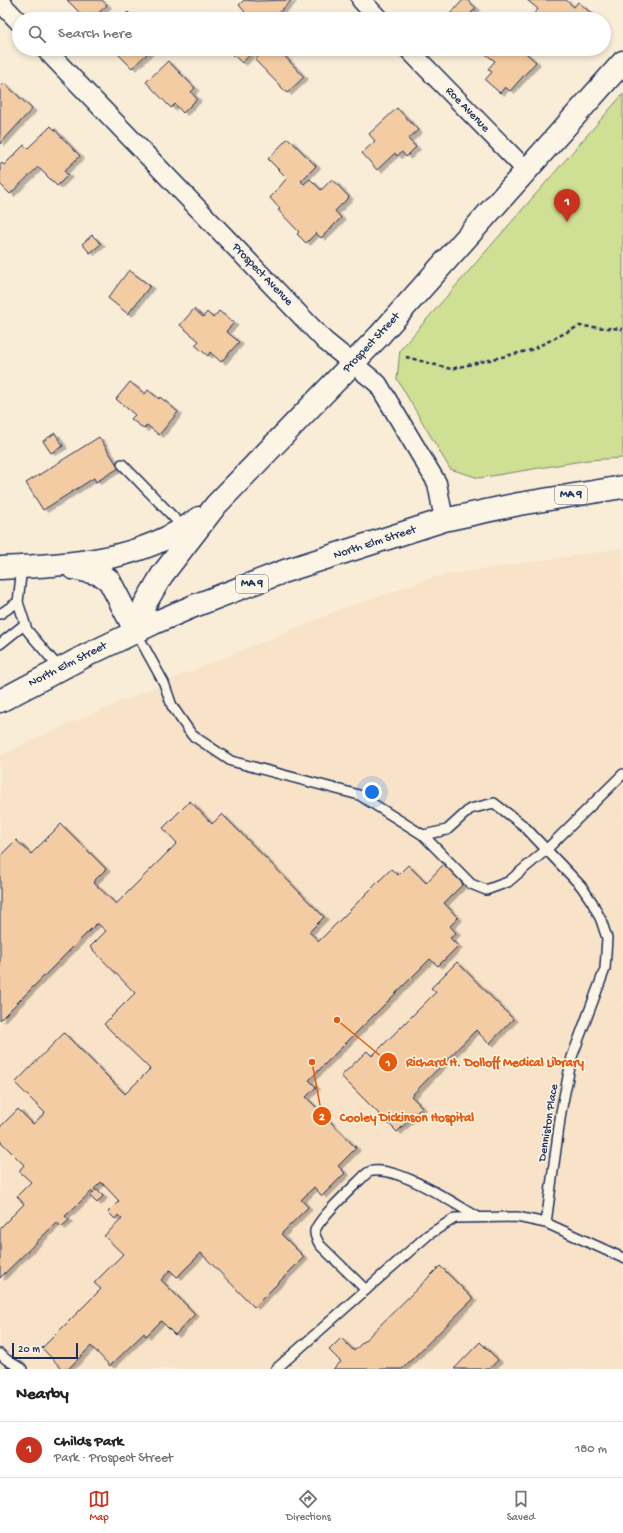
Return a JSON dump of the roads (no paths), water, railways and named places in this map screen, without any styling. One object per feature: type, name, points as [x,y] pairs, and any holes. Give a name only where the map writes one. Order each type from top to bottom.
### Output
[{"type":"main road","name":"Prospect Street","points":[[136,632],[145,604],[162,575],[216,505],[353,364],[623,62]]},
{"type":"main road","name":"North Elm Street","points":[[0,701],[60,669],[136,632],[194,606],[285,571],[444,520],[519,504],[623,487]]},
{"type":"main road","points":[[0,568],[58,566],[109,559],[159,542],[185,529],[216,505]]},
{"type":"main road","points":[[58,566],[90,571],[100,574],[109,580],[136,632]]},
{"type":"street","points":[[361,0],[372,12]]},
{"type":"street","points":[[0,2],[12,15]]},
{"type":"street","name":"Prospect Avenue","points":[[52,56],[325,341],[378,384],[437,483],[444,520]]},
{"type":"street","name":"Roe Avenue","points":[[415,56],[527,171]]},
{"type":"lane","points":[[122,464],[185,529]]},
{"type":"lane","points":[[22,567],[18,602],[27,630],[60,669]]},
{"type":"lane","points":[[0,614],[18,602]]},
{"type":"lane","points":[[0,644],[25,624]]},
{"type":"lane","points":[[136,632],[164,683],[172,706],[192,735],[231,762],[359,795],[422,835],[471,884],[486,890],[508,882],[546,850],[623,774]]},
{"type":"lane","name":"Denniston Place","points":[[422,835],[446,830],[470,809],[494,803],[524,826],[581,886],[592,902],[601,920],[607,938],[605,969],[572,1057],[561,1112],[546,1223]]},
{"type":"lane","points":[[366,1290],[320,1245],[316,1240],[314,1232],[320,1222],[365,1175],[372,1171],[384,1171],[406,1177],[478,1218]]},
{"type":"lane","points":[[276,1369],[428,1235],[455,1218],[517,1217],[546,1223],[623,1258]]},
{"type":"lane","points":[[0,1354],[22,1369]]},
{"type":"place","name":"Childs Park","points":[[567,222]]},
{"type":"place","name":"Richard H. Dolloff Medical Library","points":[[337,1020]]},
{"type":"place","name":"Cooley Dickinson Hospital","points":[[312,1062]]}]
